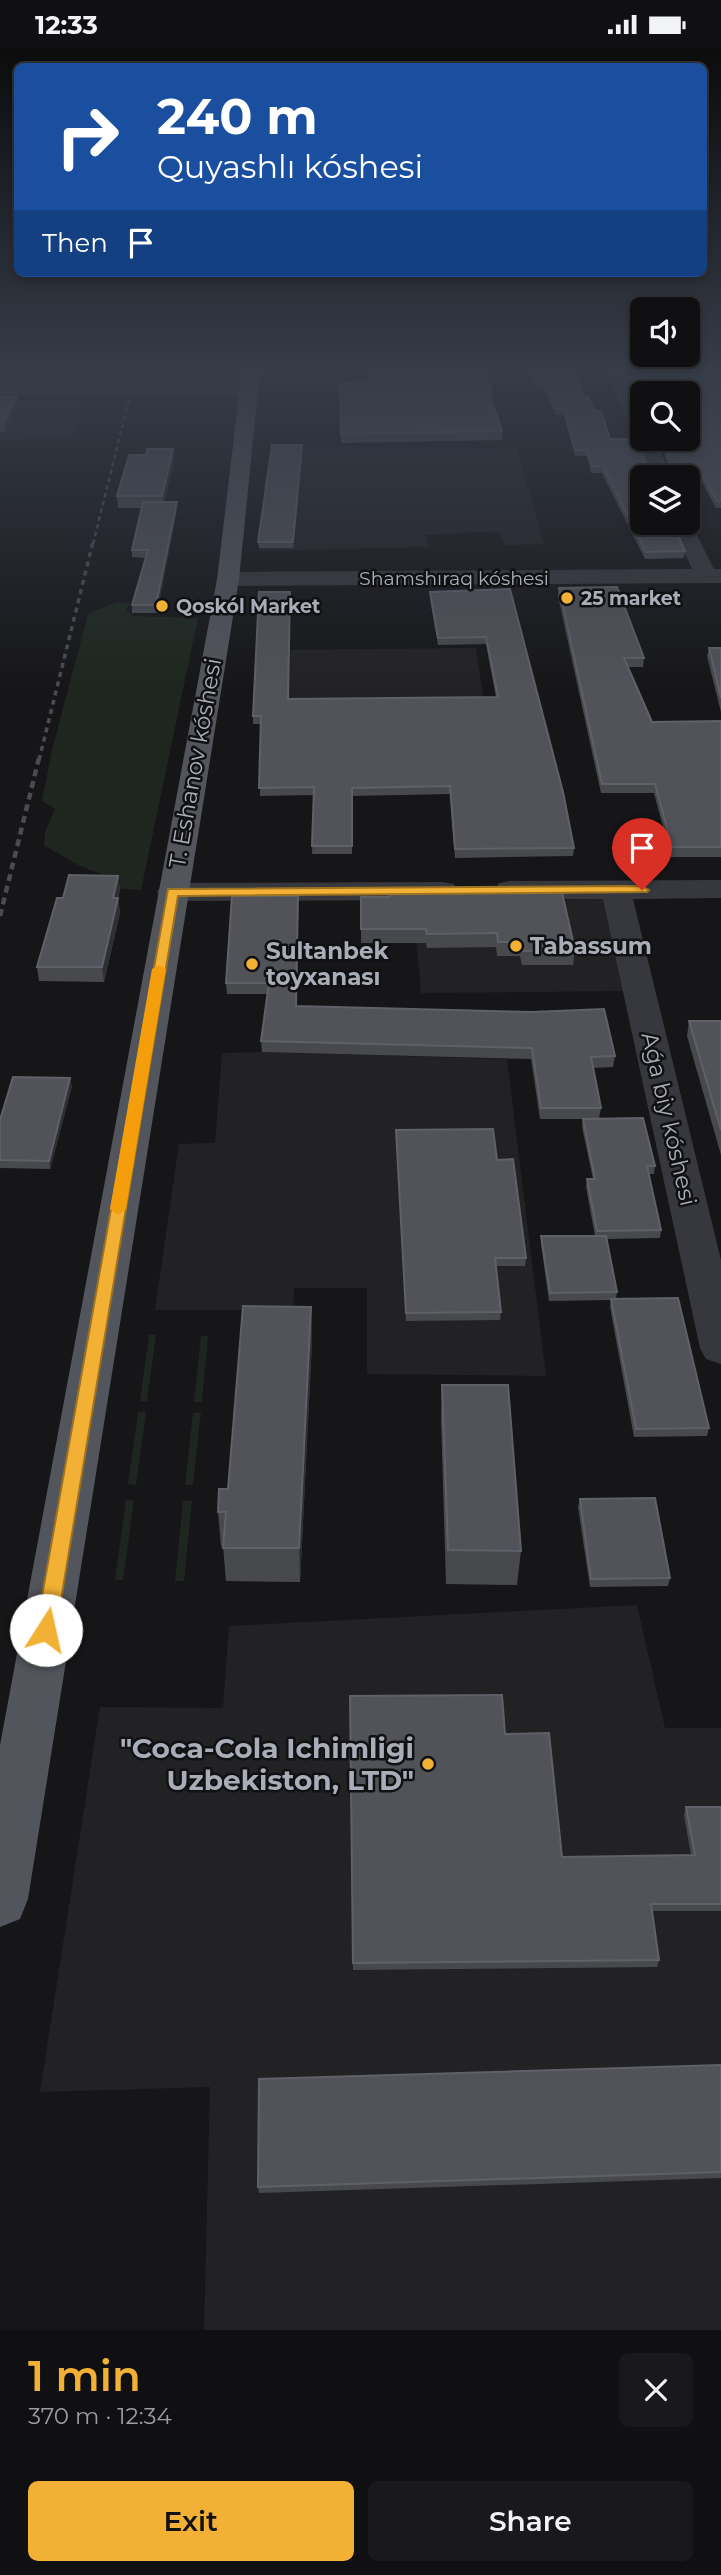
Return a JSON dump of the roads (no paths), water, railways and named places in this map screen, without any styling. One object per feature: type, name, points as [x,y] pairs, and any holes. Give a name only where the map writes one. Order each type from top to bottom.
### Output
[{"type":"main road","name":"T. Eshanov kóshesi","points":[[0,1899],[228,579],[239,477]]},
{"type":"street","points":[[689,535],[713,576]]},
{"type":"street","name":"Shamshıraq kóshesi","points":[[228,579],[713,576]]},
{"type":"street","points":[[172,892],[721,888]]},
{"type":"street","name":"Aǵa biy kóshesi","points":[[616,890],[721,1348]]},
{"type":"railway","points":[[93,544],[110,477]]},
{"type":"railway","points":[[39,760],[93,542]]},
{"type":"railway","points":[[0,916],[39,758]]},
{"type":"place","name":"25 market","points":[[567,598]]},
{"type":"place","name":"Qoskól Market","points":[[162,606]]},
{"type":"place","name":"Tabassum","points":[[516,946]]},
{"type":"place","name":"Sultanbek toyxanası","points":[[252,964]]},
{"type":"place","name":"\"Coca-Cola Ichimligi Uzbekiston, LTD\"","points":[[428,1764]]}]
